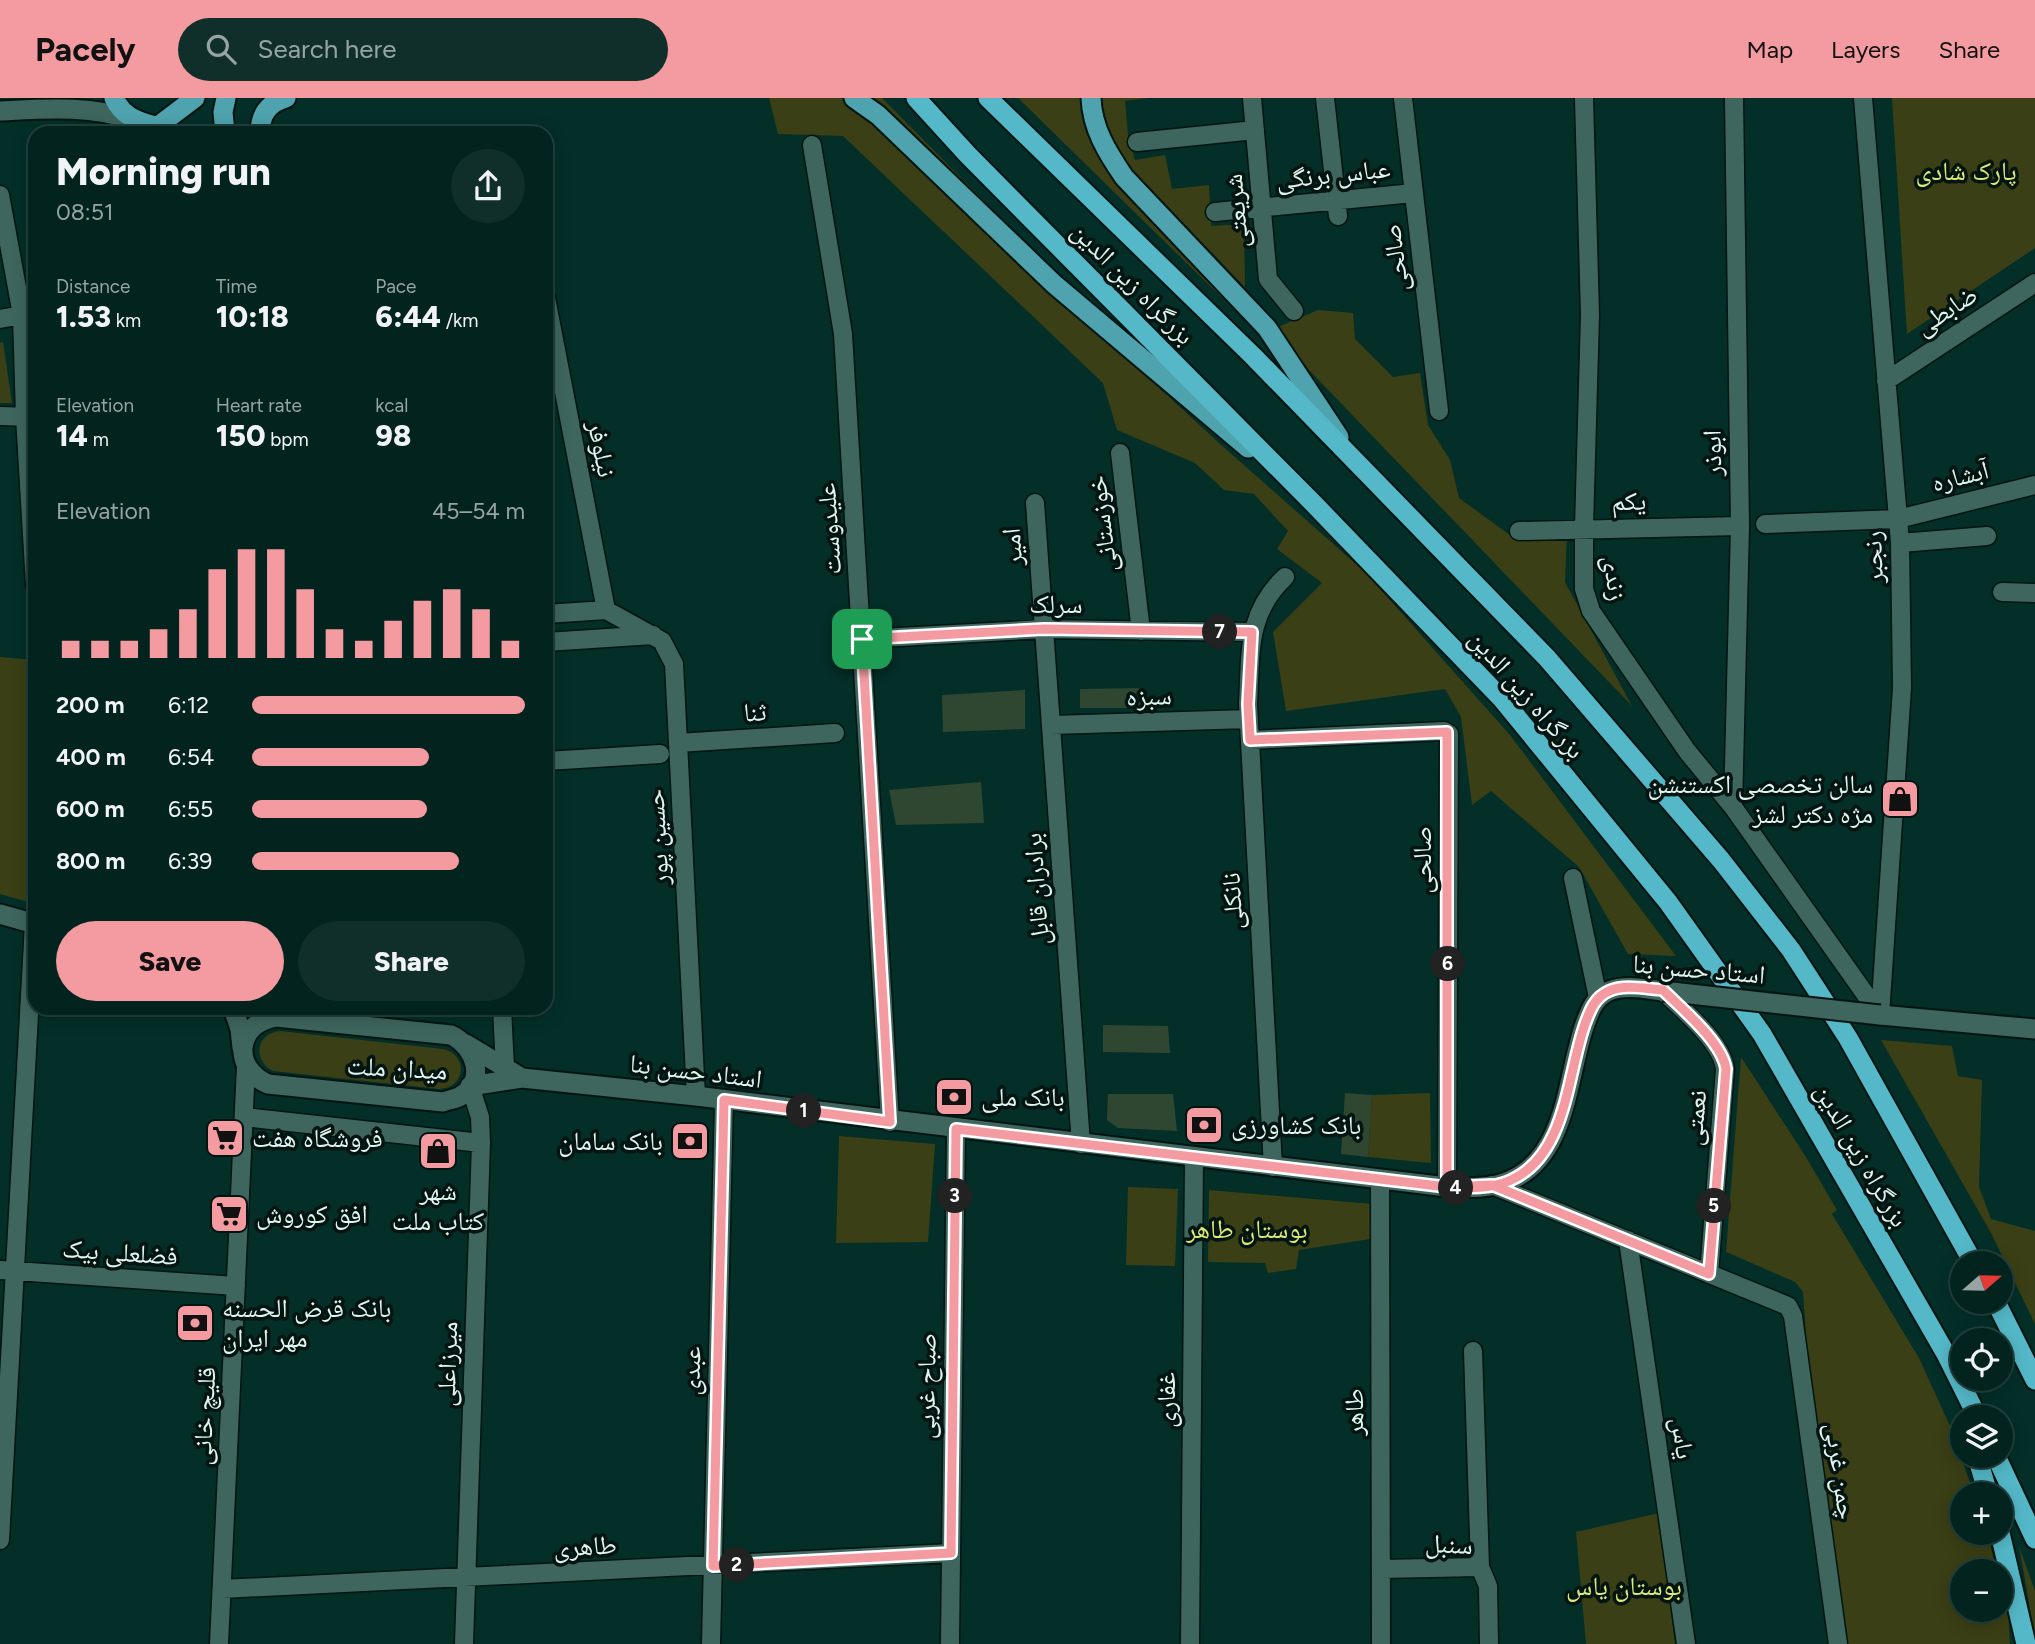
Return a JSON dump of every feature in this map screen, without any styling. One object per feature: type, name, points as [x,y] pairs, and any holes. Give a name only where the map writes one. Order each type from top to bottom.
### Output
[{"type":"highway","name":"بزرگراه زین الدین","points":[[916,98],[968,155],[1314,504],[1502,699],[1668,902],[1762,1034],[1946,1354],[1972,1405]]},
{"type":"highway","name":"بزرگراه زین الدین","points":[[988,98],[1253,356],[1546,658],[1721,860],[1791,950],[1848,1038],[1967,1251]]},
{"type":"highway","points":[[2002,1314],[2035,1380]]},
{"type":"highway","points":[[1946,1354],[1961,1405]]},
{"type":"highway","points":[[2002,1468],[2035,1539]]},
{"type":"highway","points":[[2003,1545],[2026,1644]]},
{"type":"main road","points":[[114,98],[132,120]]},
{"type":"main road","points":[[169,126],[195,98]]},
{"type":"main road","points":[[224,126],[223,112],[226,98]]},
{"type":"main road","points":[[261,126],[264,111],[276,101],[286,98]]},
{"type":"main road","points":[[853,98],[878,115],[1054,284],[1314,504]]},
{"type":"main road","points":[[1091,98],[1092,118],[1107,153],[1124,177],[1267,328],[1354,462]]},
{"type":"main road","points":[[0,111],[76,110],[117,114],[152,126]]},
{"type":"main road","points":[[0,914],[28,922]]},
{"type":"main road","name":"استاد حسن بنا","points":[[522,1078],[1447,1187],[1492,1185],[1511,1180],[1537,1159],[1550,1142],[1564,1106],[1579,1040],[1591,1007],[1608,991],[1622,987],[2035,1029]]},
{"type":"main road","points":[[235,1015],[244,1061]]},
{"type":"main road","name":"میدان ملت","points":[[289,1015],[258,1023],[246,1037],[244,1061],[259,1080],[268,1084],[443,1102],[461,1097],[470,1086],[475,1073],[472,1054],[463,1042],[451,1035],[359,1026],[300,1015]]},
{"type":"main road","points":[[347,1015],[359,1026]]},
{"type":"main road","points":[[463,1042],[522,1078]]},
{"type":"main road","points":[[470,1086],[522,1078]]},
{"type":"street","name":"شریعتی","points":[[1252,98],[1268,279],[1294,311]]},
{"type":"street","points":[[1325,98],[1337,208]]},
{"type":"street","name":"صالحی","points":[[1403,98],[1439,411]]},
{"type":"street","name":"زندی","points":[[1584,98],[1590,316],[1584,589],[1591,611],[1687,751],[1733,807],[1880,1015]]},
{"type":"street","name":"ابوذر","points":[[1733,807],[1740,526],[1734,98]]},
{"type":"street","name":"رنجبر","points":[[1863,98],[1900,543],[1902,688],[1880,1015]]},
{"type":"street","points":[[1137,142],[1255,130]]},
{"type":"street","name":"علیدوست","points":[[811,145],[843,334],[890,1122]]},
{"type":"street","name":"عباس برنگی","points":[[1215,212],[1262,208],[1337,208],[1414,193]]},
{"type":"street","points":[[0,195],[28,310]]},
{"type":"street","name":"ضابطی","points":[[1886,381],[2035,284]]},
{"type":"street","points":[[0,319],[28,314]]},
{"type":"street","name":"نیلوفر","points":[[553,334],[606,610]]},
{"type":"street","points":[[0,416],[28,417]]},
{"type":"street","name":"خوزستانی","points":[[1121,453],[1142,631]]},
{"type":"street","name":"آبشاره","points":[[1898,519],[2035,485]]},
{"type":"street","name":"امیر","points":[[1035,503],[1044,629]]},
{"type":"street","points":[[1765,524],[1898,519]]},
{"type":"street","name":"یکم","points":[[1518,531],[1740,526]]},
{"type":"street","points":[[1900,543],[1987,536]]},
{"type":"street","points":[[1252,632],[1270,591],[1285,576]]},
{"type":"street","points":[[2002,592],[2035,593]]},
{"type":"street","points":[[553,614],[606,610]]},
{"type":"street","name":"حسین پور","points":[[606,610],[662,641],[674,664],[696,1097]]},
{"type":"street","name":"سرلک","points":[[862,639],[1044,629],[1252,632]]},
{"type":"street","name":"برادران قابل","points":[[1044,629],[1081,1144]]},
{"type":"street","name":"نانکلی","points":[[1252,632],[1249,719],[1273,1167]]},
{"type":"street","points":[[553,642],[653,635]]},
{"type":"street","name":"سبزه","points":[[1051,725],[1249,719]]},
{"type":"street","name":"صالحی","points":[[1250,740],[1444,731],[1449,734],[1447,1187]]},
{"type":"street","name":"ثنا","points":[[678,743],[835,733]]},
{"type":"street","points":[[553,761],[660,754]]},
{"type":"street","points":[[1573,878],[1598,998]]},
{"type":"street","name":"نعمتی","points":[[1663,990],[1702,1030],[1724,1060],[1726,1069],[1709,1274]]},
{"type":"street","points":[[0,1540],[7,1271],[28,1001]]},
{"type":"street","points":[[502,1015],[505,1068]]},
{"type":"street","name":"قلیچ خانی","points":[[219,1644],[244,1117],[244,1061]]},
{"type":"street","name":"میرزاعلی","points":[[464,1644],[481,1143],[480,1117],[470,1086]]},
{"type":"street","name":"عبدی","points":[[711,1644],[724,1100]]},
{"type":"street","points":[[244,1117],[481,1143]]},
{"type":"street","name":"صباح غربی","points":[[950,1644],[956,1129]]},
{"type":"street","name":"غفاری","points":[[1190,1644],[1194,1157]]},
{"type":"street","name":"طاهر","points":[[1380,1179],[1381,1644]]},
{"type":"street","points":[[1492,1185],[1709,1274]]},
{"type":"street","name":"یاس","points":[[1628,1240],[1686,1644]]},
{"type":"street","name":"فضلعلی بیک","points":[[7,1271],[236,1286]]},
{"type":"street","name":"چمن غربی","points":[[1709,1274],[1787,1306],[1793,1316],[1838,1644]]},
{"type":"street","points":[[1473,1351],[1480,1567]]},
{"type":"street","name":"طاهری","points":[[222,1589],[951,1553]]},
{"type":"street","name":"سنبل","points":[[1381,1569],[1480,1567],[1488,1586],[1489,1644]]},
{"type":"green space","points":[[769,98],[845,100],[1219,443],[1366,573],[1510,735],[1676,956],[1628,954],[1579,867],[1491,791],[1472,805],[1461,717],[1445,689],[1286,711],[1273,632],[1322,583],[1277,549],[1288,531],[1254,494],[1224,490],[1195,463],[1117,430],[1103,383],[843,136],[778,134]]},
{"type":"green space","points":[[870,98],[882,98],[1092,310]]},
{"type":"green space","points":[[1018,98],[1081,98],[1084,124],[1106,169],[1264,339]]},
{"type":"green space","points":[[1099,98],[1148,98],[1125,101],[1128,135],[1135,160],[1165,155],[1172,189],[1209,185],[1211,226],[1244,224],[1245,287],[1129,167],[1103,123]]},
{"type":"green space","name":"پارک شادی","points":[[1892,98],[2035,98],[2035,248],[1907,334]]},
{"type":"green space","points":[[1318,310],[1353,313],[1355,339],[1393,377],[1420,373],[1428,425],[1450,460],[1459,498],[1514,538],[1567,533],[1565,582],[1632,706],[1308,369],[1278,327]]},
{"type":"green space","points":[[3,342],[12,403],[0,403],[0,343]]},
{"type":"green space","points":[[0,657],[28,659],[28,902],[0,894]]},
{"type":"green space","points":[[280,1031],[443,1049],[457,1058],[461,1071],[455,1083],[439,1089],[273,1071],[262,1060],[260,1048],[266,1037]]},
{"type":"green space","points":[[1881,1040],[1952,1046],[1958,1076],[1982,1080],[1979,1187],[1991,1219],[2035,1231],[2035,1324],[2013,1278],[2013,1251],[2000,1251]]},
{"type":"green space","points":[[1741,1057],[1837,1210],[1832,1214],[1919,1358],[1950,1426],[1950,1468],[1965,1468],[1970,1482],[1950,1482],[1950,1545],[1990,1545],[1994,1559],[1950,1559],[1950,1622],[2009,1622],[2010,1644],[1846,1644],[1811,1410],[1803,1292],[1795,1282],[1726,1252]]},
{"type":"green space","points":[[1430,1093],[1431,1163],[1368,1157],[1372,1095]]},
{"type":"green space","points":[[839,1136],[935,1144],[928,1242],[836,1243]]},
{"type":"green space","points":[[1128,1187],[1178,1189],[1175,1266],[1126,1265]]},
{"type":"green space","name":"بوستان طاهر","points":[[1209,1190],[1373,1204],[1370,1239],[1299,1250],[1296,1269],[1268,1273],[1265,1263],[1208,1262]]},
{"type":"green space","name":"بوستان یاس","points":[[1659,1513],[1675,1644],[1586,1644],[1576,1532]]},
{"type":"green space","points":[[2019,1546],[2035,1591],[2035,1637]]},
{"type":"building","points":[[1142,688],[1142,708],[1080,708],[1080,689]]},
{"type":"building","points":[[1025,690],[1025,729],[943,732],[942,695]]},
{"type":"building","points":[[981,782],[984,823],[896,825],[889,790]]},
{"type":"building","points":[[1103,1025],[1168,1026],[1170,1053],[1103,1052]]},
{"type":"building","points":[[1345,1093],[1372,1095],[1368,1157],[1341,1154]]},
{"type":"building","points":[[1108,1094],[1173,1094],[1177,1131],[1118,1128],[1107,1120]]},
{"type":"place","name":"سالن تخصصی اکستنشن مژه دکتر لشز","points":[[1900,799]]},
{"type":"place","name":"بانک ملی","points":[[954,1097]]},
{"type":"place","name":"بانک کشاورزی","points":[[1204,1125]]},
{"type":"place","name":"فروشگاه هفت","points":[[225,1138]]},
{"type":"place","name":"بانک سامان","points":[[690,1141]]},
{"type":"place","name":"شهر کتاب ملت","points":[[438,1151]]},
{"type":"place","name":"افق کوروش","points":[[229,1214]]},
{"type":"place","name":"بانک قرض الحسنه مهر ایران","points":[[195,1323]]},
{"type":"route","points":[[862,639],[890,1122],[724,1100],[713,1566],[951,1553],[956,1129],[1447,1187],[1472,1188],[1499,1184],[1523,1173],[1547,1148],[1554,1135],[1564,1106],[1579,1040],[1591,1007],[1598,998],[1608,991],[1622,987],[1663,990],[1702,1030],[1724,1060],[1726,1069],[1709,1274],[1628,1240],[1492,1185],[1472,1188],[1447,1187],[1447,732],[1250,740],[1248,704],[1252,632],[1044,629],[862,639]]}]
